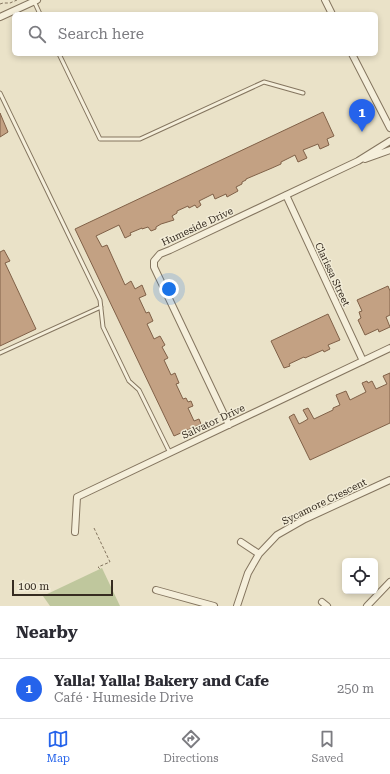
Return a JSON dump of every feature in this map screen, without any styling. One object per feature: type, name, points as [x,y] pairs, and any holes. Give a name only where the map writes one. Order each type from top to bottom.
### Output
[{"type":"street","points":[[325,0],[331,12]]},
{"type":"street","points":[[0,17],[35,1]]},
{"type":"street","points":[[353,56],[390,128]]},
{"type":"street","name":"Humeside Drive","points":[[229,425],[154,267],[154,261],[160,254],[358,161],[390,141]]},
{"type":"street","points":[[358,161],[390,150]]},
{"type":"street","name":"Clarissa Street","points":[[286,195],[363,361]]},
{"type":"street","name":"Salvator Drive","points":[[75,532],[77,497],[390,348]]},
{"type":"street","name":"Sycamore Crescent","points":[[237,606],[248,573],[259,554],[277,535],[305,519],[390,480]]},
{"type":"street","points":[[241,542],[259,554]]},
{"type":"street","points":[[367,606],[390,582]]},
{"type":"street","points":[[156,590],[214,606]]},
{"type":"lane","points":[[35,1],[39,12]]},
{"type":"lane","points":[[60,56],[100,139],[140,139],[264,82],[303,93]]},
{"type":"lane","points":[[0,93],[100,300],[104,327],[122,368],[129,381],[139,390],[170,453]]},
{"type":"lane","points":[[0,352],[101,307]]},
{"type":"path","points":[[0,4],[10,3],[17,0]]},
{"type":"path","points":[[94,528],[110,562],[98,567],[100,569]]},
{"type":"green space","points":[[102,568],[120,606],[50,606],[43,596]]},
{"type":"building","points":[[323,112],[334,136],[327,139],[329,145],[320,149],[318,144],[303,150],[307,158],[298,162],[295,155],[281,162],[281,164],[246,179],[242,182],[242,184],[236,187],[238,191],[227,197],[226,194],[215,199],[213,194],[199,201],[201,205],[197,208],[195,205],[189,208],[188,206],[177,211],[177,213],[172,216],[174,220],[161,224],[156,227],[156,229],[151,231],[148,227],[142,228],[130,233],[131,235],[125,238],[119,225],[96,236],[102,247],[107,245],[125,285],[131,281],[135,289],[142,285],[146,295],[139,298],[146,313],[149,312],[153,321],[147,324],[154,339],[160,336],[165,345],[162,347],[168,358],[164,360],[171,375],[175,373],[179,383],[176,384],[183,399],[186,398],[188,402],[191,401],[193,406],[188,408],[194,421],[199,419],[201,424],[174,436],[75,229]]},
{"type":"building","points":[[0,113],[8,132],[0,137]]},
{"type":"building","points":[[4,250],[10,261],[5,263],[36,329],[0,346],[0,252]]},
{"type":"building","points":[[388,286],[390,291],[390,315],[386,317],[390,327],[379,332],[378,329],[365,335],[358,320],[361,318],[359,312],[362,311],[357,300]]},
{"type":"building","points":[[328,314],[340,340],[328,345],[330,349],[324,352],[323,350],[305,358],[304,357],[284,368],[271,341]]},
{"type":"building","points":[[390,373],[390,423],[310,460],[289,417],[294,414],[299,424],[308,419],[303,410],[308,408],[314,419],[340,405],[336,395],[346,391],[350,400],[366,392],[362,383],[372,381],[376,389],[387,384],[383,376]]},
{"type":"place","name":"Yalla! Yalla! Bakery and Cafe","points":[[362,132]]}]
